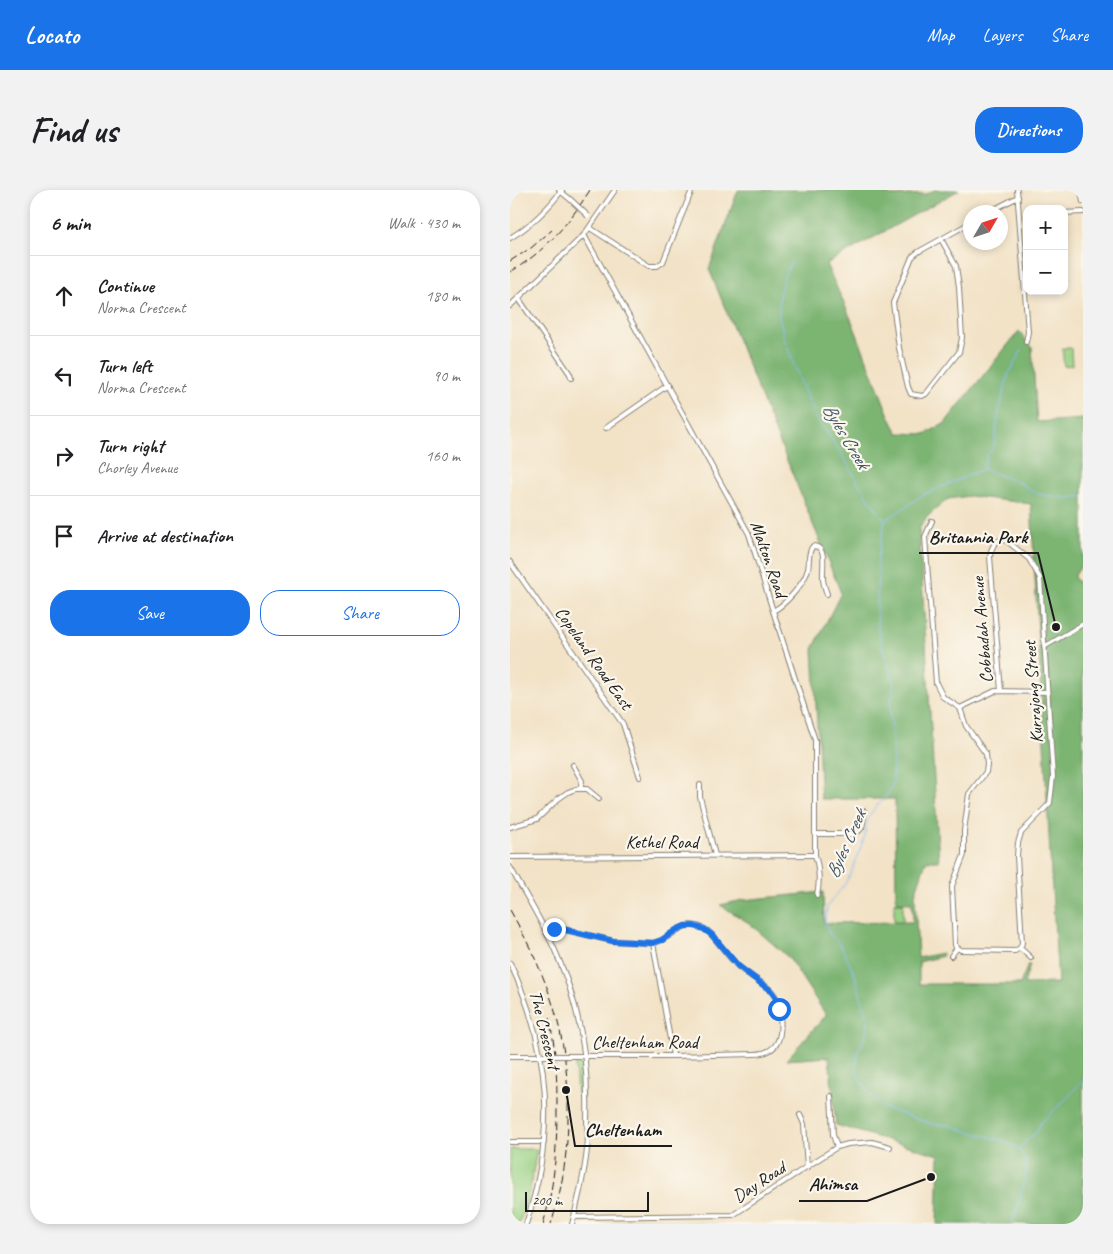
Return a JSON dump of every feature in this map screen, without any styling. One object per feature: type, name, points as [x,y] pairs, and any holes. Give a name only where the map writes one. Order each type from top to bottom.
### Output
[{"type":"street","points":[[510,306],[584,235],[615,190]]},
{"type":"street","points":[[590,228],[649,266],[657,266],[663,262],[692,190]]},
{"type":"street","points":[[1017,190],[1028,332],[1026,342]]},
{"type":"street","points":[[1081,190],[1083,202]]},
{"type":"street","points":[[510,238],[530,224],[561,191],[594,221]]},
{"type":"street","points":[[1002,205],[1018,196]]},
{"type":"street","points":[[1068,213],[1083,212]]},
{"type":"street","points":[[941,239],[956,266],[962,338],[959,352],[926,394],[922,396],[911,394],[908,387],[899,348],[892,303],[912,257],[918,252],[941,239],[963,227]]},
{"type":"street","name":"Malton Road","points":[[584,235],[749,534],[772,612],[815,740],[817,895]]},
{"type":"street","points":[[519,298],[571,378]]},
{"type":"street","points":[[606,428],[668,385]]},
{"type":"street","points":[[932,521],[925,537],[936,683],[943,696],[960,708],[966,726],[986,754],[987,765],[986,772],[969,794],[964,831],[964,855],[952,886],[955,945],[961,950],[1016,950],[1020,948],[1031,958]]},
{"type":"street","name":"Cobbadah Avenue","points":[[1001,691],[990,557],[995,543],[1001,540],[1007,541],[1030,559],[1040,578]]},
{"type":"street","points":[[772,612],[778,609],[801,584],[808,570],[810,550],[813,546],[817,546],[822,551],[824,585],[827,594]]},
{"type":"street","name":"Copeland Road East","points":[[510,562],[623,724],[640,777]]},
{"type":"street","name":"Kurrajong Street","points":[[1020,948],[1022,943],[1018,843],[1021,833],[1050,803],[1052,777],[1040,578]]},
{"type":"street","points":[[1044,647],[1083,624]]},
{"type":"street","points":[[960,708],[995,691],[1047,692]]},
{"type":"street","points":[[573,765],[582,781],[580,789]]},
{"type":"street","points":[[700,785],[700,797],[714,855]]},
{"type":"street","points":[[510,826],[537,818],[564,794],[572,790],[589,790],[598,799]]},
{"type":"street","points":[[815,834],[852,834],[858,832],[862,827],[864,811]]},
{"type":"street","name":"Kethel Road","points":[[510,857],[815,855]]},
{"type":"street","points":[[510,867],[547,933],[557,955],[579,1020],[585,1056],[588,1101],[588,1148],[572,1224]]},
{"type":"street","name":"Cheltenham Road","points":[[510,1056],[760,1054],[768,1052],[780,1039],[781,1028],[778,1004],[774,994],[738,966],[708,931],[694,926],[685,926],[662,940],[653,943]]},
{"type":"street","points":[[547,933],[558,928],[613,941],[653,943],[673,1056]]},
{"type":"street","points":[[951,956],[957,948]]},
{"type":"street","name":"The Crescent","points":[[510,963],[531,1016],[541,1056],[546,1104],[544,1142],[532,1206],[526,1224]]},
{"type":"street","points":[[831,1096],[833,1135],[837,1147]]},
{"type":"street","points":[[800,1115],[804,1124],[806,1167]]},
{"type":"street","points":[[510,1142],[544,1142]]},
{"type":"street","name":"Day Road","points":[[574,1217],[733,1215],[837,1147],[872,1142],[890,1147]]},
{"type":"green space","points":[[738,190],[879,190],[891,196],[926,194],[934,190],[959,190],[826,264],[898,433],[925,434],[944,424],[1019,331],[1032,347],[1037,422],[1083,419],[1083,563],[1074,577],[1083,588],[1083,1224],[937,1224],[939,1155],[836,1125],[829,1057],[786,1060],[826,1015],[789,958],[749,923],[720,905],[743,900],[823,892],[824,923],[913,922],[912,903],[896,902],[895,799],[821,799],[813,649],[841,593],[709,269]],"holes":[[[970,496],[1031,504],[1058,983],[1024,984],[1030,965],[1028,965],[1020,984],[919,984],[919,962],[943,956],[942,953],[918,958],[915,894],[926,861],[939,861],[919,529],[928,516],[948,499]]]},
{"type":"green space","points":[[1062,348],[1071,348],[1072,365],[1064,366]]},
{"type":"green space","points":[[894,903],[903,903],[903,921],[894,921]]},
{"type":"green space","points":[[581,1064],[583,1099],[577,1094],[575,1065]]},
{"type":"green space","points":[[510,1149],[537,1149],[530,1189],[519,1224],[510,1224]]},
{"type":"waterway","name":"Byles Creek","points":[[791,262],[783,279],[779,296],[779,316],[785,341],[818,421],[838,448],[862,489],[885,521],[878,557],[877,608],[878,630],[894,682],[890,707],[893,780],[891,789],[868,817],[864,839],[851,873],[843,887],[827,907],[825,921],[829,933],[841,946],[855,975],[868,1023],[865,1038],[858,1051],[856,1072],[868,1092],[884,1108],[932,1124],[949,1125],[1005,1141],[1019,1149],[1026,1162],[1027,1170],[1012,1224]]},
{"type":"waterway","points":[[983,469],[987,455],[994,447],[998,416],[1008,375],[1022,350]]},
{"type":"waterway","points":[[886,520],[923,495],[983,469],[1020,483],[1037,494],[1067,498],[1083,496]]},
{"type":"waterway","points":[[1019,1148],[1037,1132],[1040,1124],[1083,1080]]},
{"type":"railway","points":[[510,272],[523,264],[555,236],[574,214],[590,190]]},
{"type":"railway","points":[[510,261],[531,248],[552,230]]},
{"type":"railway","points":[[510,910],[547,987],[557,1019],[565,1059],[568,1106],[566,1155],[551,1224]]},
{"type":"railway","points":[[543,1224],[553,1181],[556,1136],[556,1062],[549,1018]]},
{"type":"place","name":"Britannia Park","points":[[1056,627]]},
{"type":"place","name":"Cheltenham","points":[[566,1090]]},
{"type":"place","name":"Ahimsa","points":[[931,1177]]},
{"type":"route","points":[[554,929],[558,928],[613,941],[653,943],[669,936],[680,927],[694,926],[704,929],[712,935],[738,966],[774,994],[779,1009]]}]
